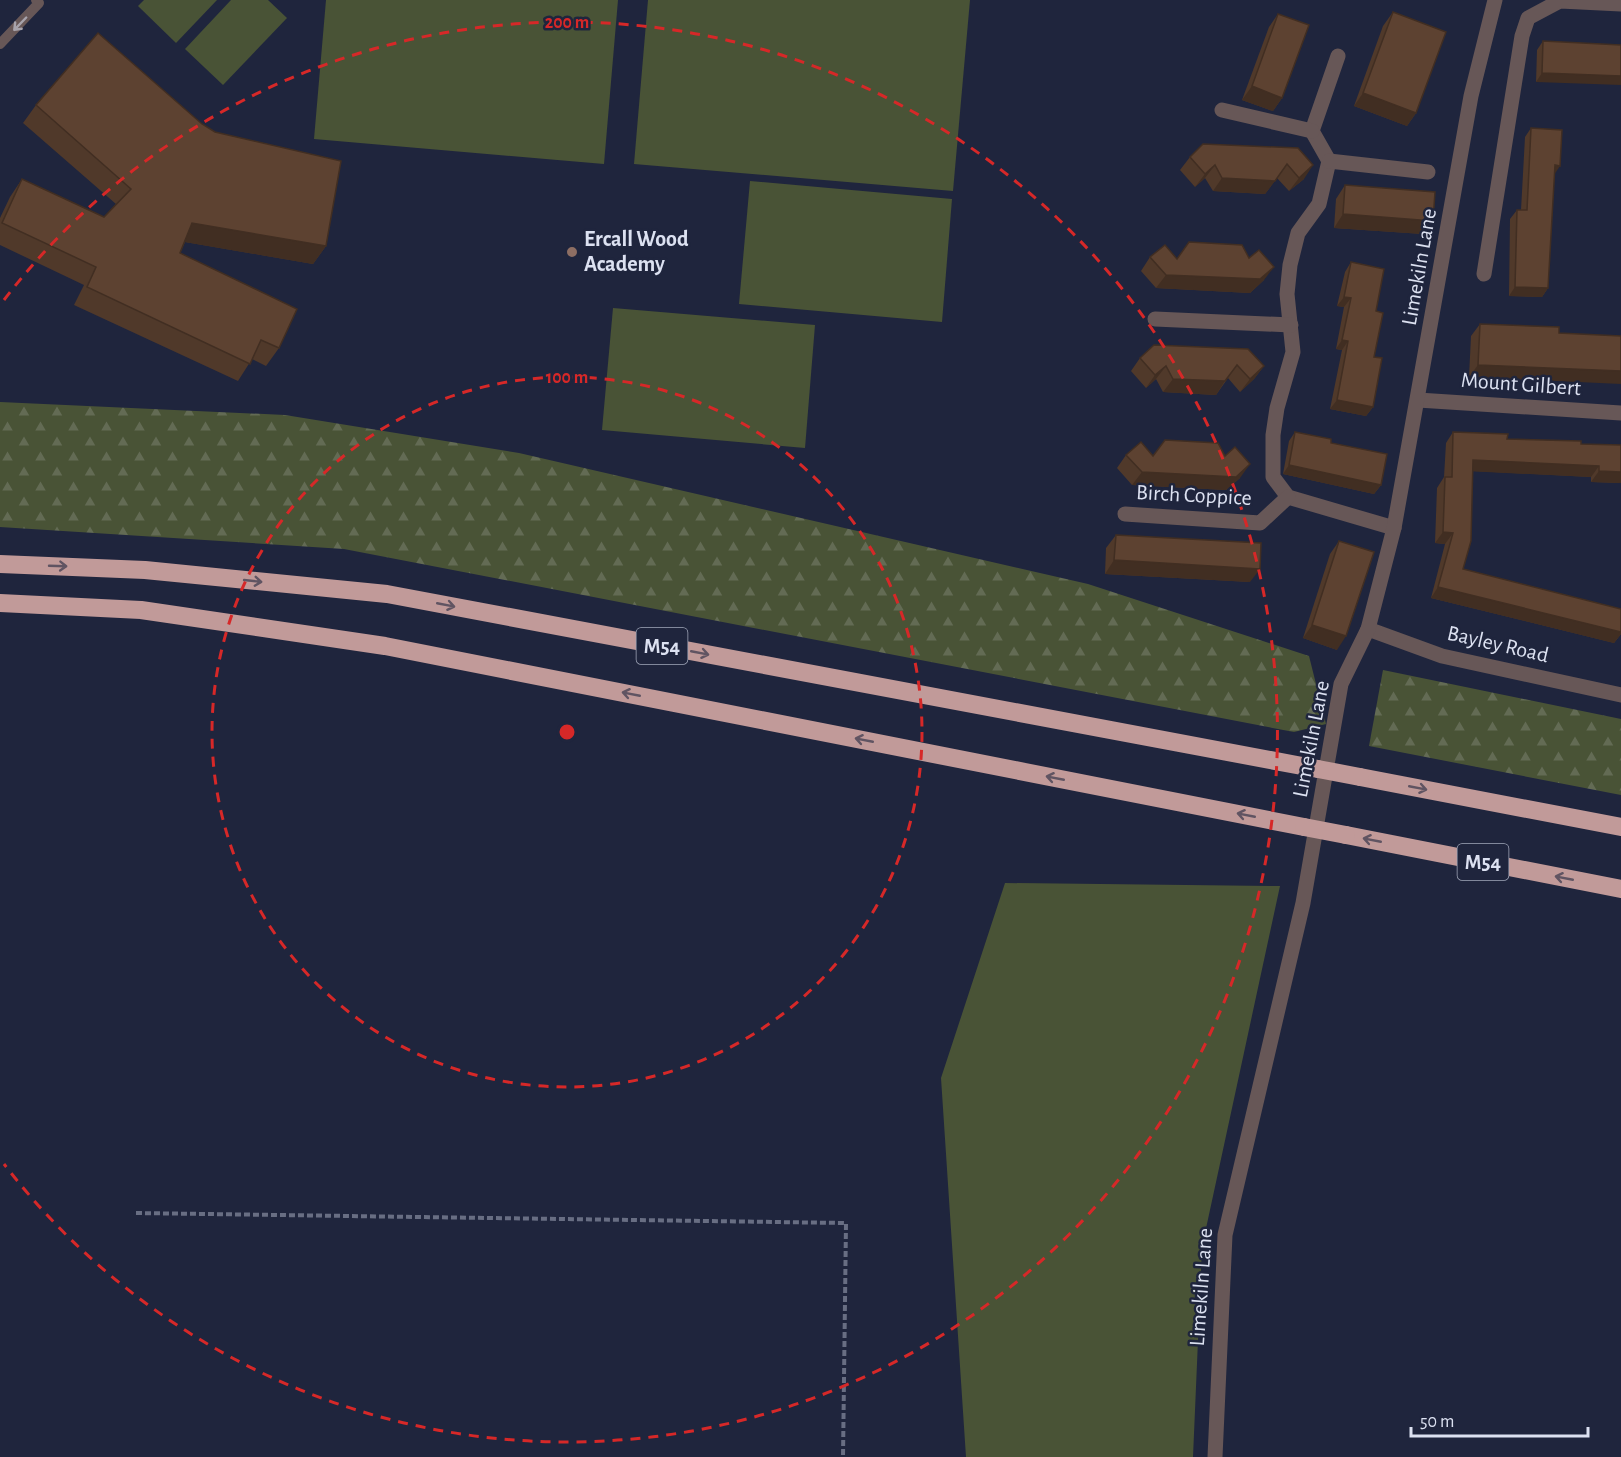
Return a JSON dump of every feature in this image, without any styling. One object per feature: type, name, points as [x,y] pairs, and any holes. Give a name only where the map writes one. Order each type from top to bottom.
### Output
[{"type":"highway","name":"M54","points":[[0,564],[145,570],[387,594],[1621,827]]},
{"type":"highway","name":"M54","points":[[0,603],[141,610],[385,646],[1621,889]]},
{"type":"street","name":"Limekiln Lane","points":[[1215,1457],[1224,1235],[1303,903],[1341,684],[1368,629],[1394,528],[1419,400],[1471,96],[1495,0]]},
{"type":"street","points":[[1484,274],[1522,36],[1528,18],[1560,1],[1621,4]]},
{"type":"street","points":[[1312,131],[1338,56]]},
{"type":"street","points":[[1222,110],[1312,131],[1329,161],[1319,204],[1298,233],[1290,265],[1287,294],[1293,352],[1277,408],[1273,435],[1273,477],[1288,497],[1394,528]]},
{"type":"street","points":[[1329,161],[1428,172]]},
{"type":"street","points":[[1155,319],[1291,325]]},
{"type":"street","name":"Mount Gilbert","points":[[1419,400],[1621,413]]},
{"type":"street","name":"Birch Coppice","points":[[1125,514],[1260,523],[1288,497]]},
{"type":"street","name":"Bayley Road","points":[[1368,629],[1442,656],[1621,695]]},
{"type":"lane","points":[[0,45],[39,3],[36,0]]},
{"type":"path","points":[[136,1213],[846,1223],[843,1457]]},
{"type":"green space","points":[[144,0],[217,0],[176,43],[138,6]]},
{"type":"green space","points":[[231,0],[268,0],[287,18],[223,85],[185,49]]},
{"type":"green space","points":[[326,0],[618,0],[604,164],[314,139]]},
{"type":"green space","points":[[648,0],[970,0],[953,191],[634,164]]},
{"type":"green space","points":[[750,181],[952,199],[942,322],[739,304]]},
{"type":"green space","points":[[613,308],[815,325],[805,448],[602,430]]},
{"type":"green space","points":[[0,402],[285,415],[519,453],[1088,584],[1309,656],[1326,724],[1294,732],[344,549],[0,527]]},
{"type":"green space","points":[[1383,670],[1621,719],[1621,795],[1369,746]]},
{"type":"green space","points":[[1005,883],[1280,886],[1202,1247],[1193,1457],[966,1457],[941,1078]]},
{"type":"building","points":[[1393,12],[1446,32],[1416,113],[1363,93]]},
{"type":"building","points":[[1278,14],[1309,25],[1282,98],[1252,86]]},
{"type":"building","points":[[98,33],[202,124],[215,132],[341,161],[326,246],[192,223],[180,253],[297,309],[279,348],[261,340],[250,364],[87,287],[96,267],[2,223],[22,179],[104,217],[131,189],[36,105]]},
{"type":"building","points":[[1543,41],[1621,45],[1621,76],[1542,73]]},
{"type":"building","points":[[1531,128],[1562,130],[1560,166],[1555,165],[1548,288],[1515,287],[1517,210],[1527,210]]},
{"type":"building","points":[[1203,144],[1298,148],[1313,165],[1299,178],[1287,164],[1275,181],[1222,178],[1215,165],[1205,174],[1190,157]]},
{"type":"building","points":[[1345,185],[1435,192],[1433,221],[1343,214]]},
{"type":"building","points":[[1189,242],[1242,245],[1249,258],[1259,250],[1274,267],[1260,279],[1166,275],[1150,257],[1165,245],[1177,259]]},
{"type":"building","points":[[1351,262],[1384,269],[1376,311],[1383,313],[1374,357],[1382,358],[1373,407],[1337,400],[1348,341],[1342,340],[1351,298],[1344,297]]},
{"type":"building","points":[[1480,324],[1559,327],[1559,333],[1621,336],[1621,371],[1478,365]]},
{"type":"building","points":[[1154,345],[1248,349],[1264,366],[1250,379],[1237,365],[1225,381],[1173,379],[1166,366],[1155,375],[1140,358]]},
{"type":"building","points":[[1295,432],[1331,439],[1331,443],[1387,454],[1381,485],[1289,465]]},
{"type":"building","points":[[1453,432],[1508,434],[1507,439],[1581,441],[1581,444],[1621,445],[1621,472],[1599,471],[1599,466],[1473,460],[1471,541],[1463,569],[1621,609],[1621,632],[1438,587],[1453,533],[1443,532],[1445,477],[1452,477]]},
{"type":"building","points":[[1165,440],[1218,443],[1225,456],[1235,447],[1250,464],[1236,477],[1142,472],[1126,455],[1141,442],[1153,456]]},
{"type":"building","points":[[1116,535],[1261,543],[1260,569],[1114,560]]},
{"type":"building","points":[[1339,541],[1374,552],[1346,636],[1312,625]]},
{"type":"place","name":"Ercall Wood Academy","points":[[572,252]]}]
